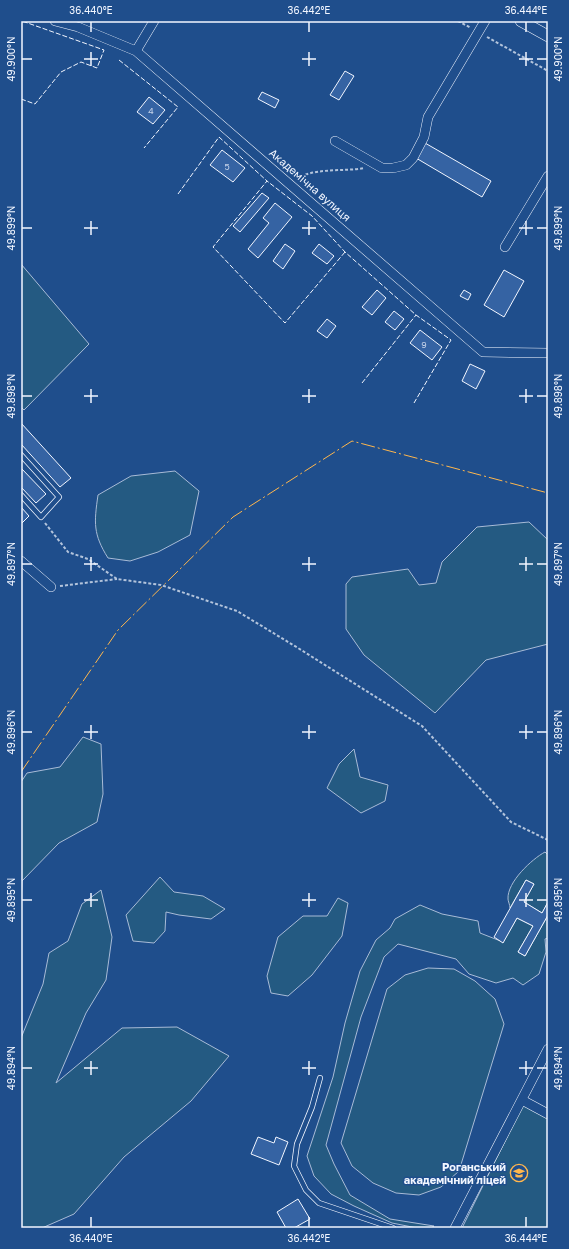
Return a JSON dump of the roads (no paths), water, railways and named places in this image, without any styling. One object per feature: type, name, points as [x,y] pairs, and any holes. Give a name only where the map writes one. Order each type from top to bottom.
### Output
[{"type":"street","name":"Академічна вулиця","points":[[55,21],[78,27],[136,51],[483,352],[548,353]]},
{"type":"street","points":[[136,51],[154,21]]},
{"type":"street","points":[[335,141],[382,168],[393,168],[406,165],[413,158],[424,137],[428,117],[485,21]]},
{"type":"street","points":[[521,21],[548,36]]},
{"type":"street","points":[[505,247],[548,176]]},
{"type":"street","points":[[21,561],[51,587]]},
{"type":"street","points":[[456,1228],[548,1049]]},
{"type":"street","points":[[522,1100],[548,1114]]},
{"type":"lane","points":[[21,454],[59,497],[41,517],[21,495]]},
{"type":"lane","points":[[320,1078],[312,1107],[297,1144],[294,1166],[306,1190],[319,1203],[393,1228]]},
{"type":"place","name":"Роганський академічний ліцей","points":[[519,1173]]}]
